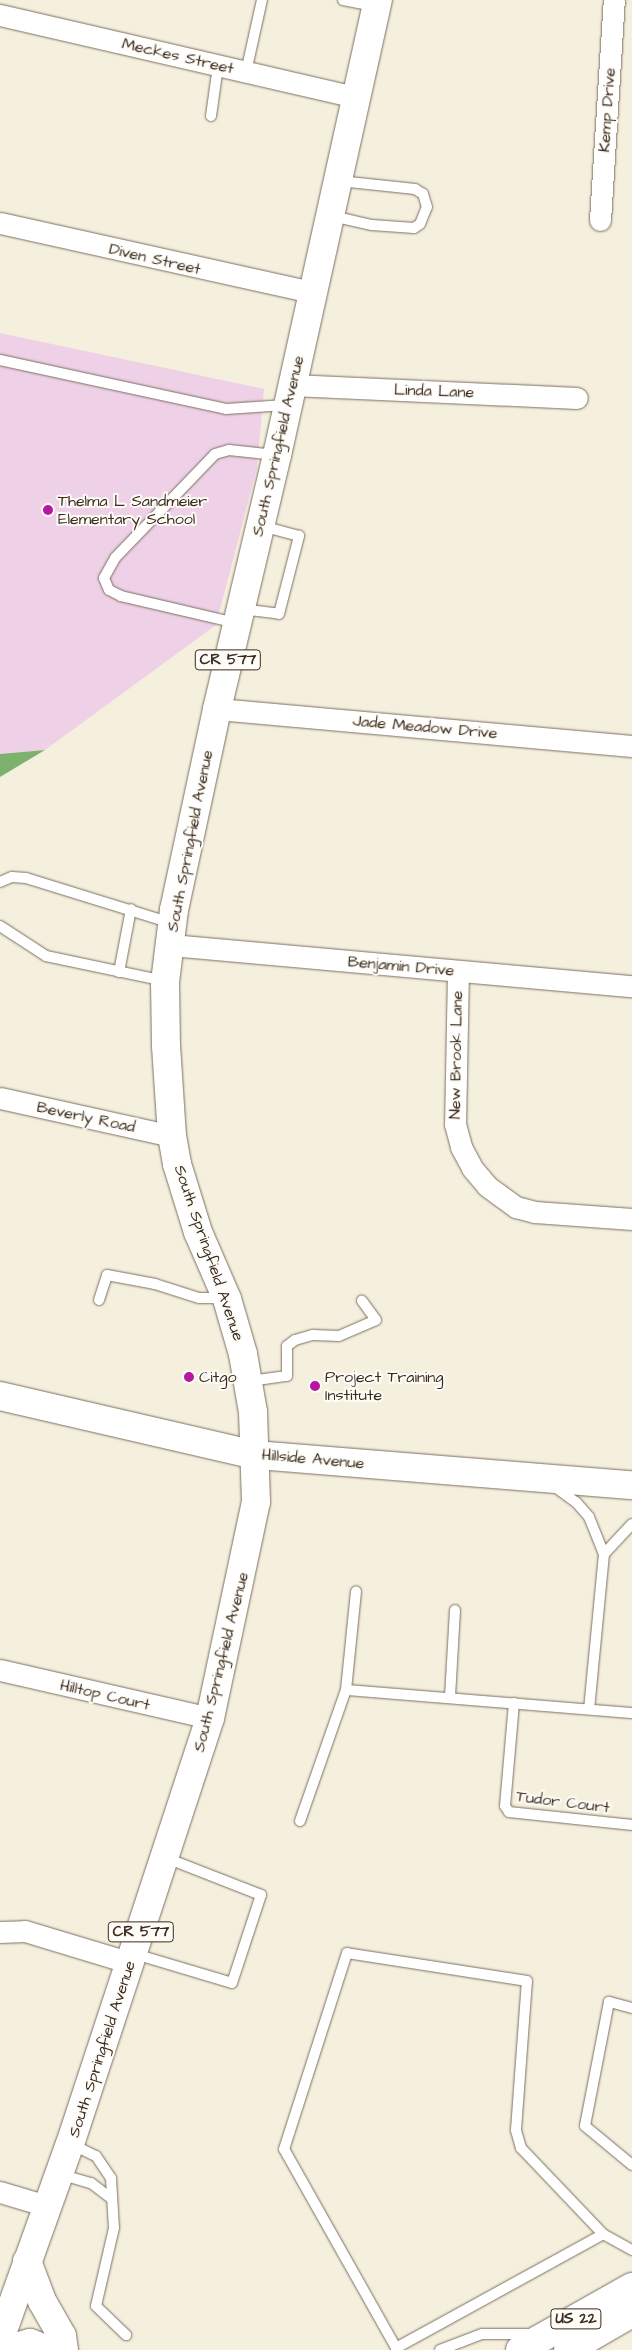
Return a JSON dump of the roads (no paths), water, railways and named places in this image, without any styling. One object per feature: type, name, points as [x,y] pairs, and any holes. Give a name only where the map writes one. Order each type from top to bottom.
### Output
[{"type":"main road","name":"South Springfield Avenue","points":[[0,2338],[70,2144],[166,1858],[210,1718],[251,1534],[256,1502],[256,1455],[249,1381],[227,1299],[198,1232],[177,1164],[172,1136],[166,1046],[166,982],[171,934],[217,709],[277,455],[328,215],[377,3]]},
{"type":"main road","name":"Hillside Avenue","points":[[0,1396],[256,1455],[632,1485]]},
{"type":"main road","points":[[27,2261],[42,2301],[62,2336],[64,2350]]},
{"type":"main road","name":"US 22","points":[[564,2346],[632,2287]]},
{"type":"main road","name":"US 22","points":[[520,2350],[564,2346],[632,2313]]},
{"type":"main road","points":[[5,2350],[30,2343],[48,2350]]},
{"type":"street","name":"Kemp Drive","points":[[600,220],[614,0]]},
{"type":"street","name":"Meckes Street","points":[[0,15],[356,97]]},
{"type":"street","name":"Diven Street","points":[[0,223],[311,292]]},
{"type":"street","name":"Linda Lane","points":[[290,395],[577,398]]},
{"type":"street","name":"Jade Meadow Drive","points":[[217,709],[632,746]]},
{"type":"street","name":"Benjamin Drive","points":[[171,934],[458,972],[632,986]]},
{"type":"street","name":"New Brook Lane","points":[[458,972],[455,1124],[461,1147],[472,1168],[487,1186],[516,1207],[535,1212],[632,1220]]},
{"type":"street","name":"Beverly Road","points":[[0,1098],[172,1136]]},
{"type":"street","name":"Hilltop Court","points":[[0,1670],[210,1718]]},
{"type":"street","points":[[0,1932],[25,1931],[132,1958]]},
{"type":"street","points":[[0,2192],[47,2206]]},
{"type":"lane","points":[[246,72],[262,0]]},
{"type":"lane","points":[[343,0],[377,3]]},
{"type":"lane","points":[[211,116],[218,66]]},
{"type":"lane","points":[[328,215],[372,225],[414,228],[420,224],[427,207],[423,194],[415,189],[336,181]]},
{"type":"lane","points":[[0,360],[226,409],[290,395]]},
{"type":"lane","points":[[260,526],[299,536],[279,614],[238,616],[120,596],[109,590],[104,578],[115,558],[215,454],[229,450],[277,455]]},
{"type":"lane","points":[[0,882],[12,877],[26,878],[131,909],[171,934]]},
{"type":"lane","points":[[119,972],[131,909]]},
{"type":"lane","points":[[0,926],[46,956],[166,982]]},
{"type":"lane","points":[[98,1300],[107,1275],[155,1284],[200,1298],[227,1299]]},
{"type":"lane","points":[[249,1381],[287,1376],[287,1346],[295,1340],[313,1335],[339,1336],[376,1320],[362,1301]]},
{"type":"lane","points":[[542,1478],[576,1502],[589,1518],[604,1554],[589,1709]]},
{"type":"lane","points":[[604,1554],[632,1524]]},
{"type":"lane","points":[[300,1821],[346,1690],[356,1592]]},
{"type":"lane","points":[[450,1697],[455,1610]]},
{"type":"lane","points":[[346,1690],[632,1713]]},
{"type":"lane","name":"Tudor Court","points":[[514,1703],[505,1806],[509,1812],[632,1825]]},
{"type":"lane","points":[[132,1958],[232,1983],[261,1895],[166,1858]]},
{"type":"lane","points":[[602,2234],[401,2349],[284,2149],[347,1953],[528,1981],[516,2130],[521,2148],[602,2234],[632,2250]]},
{"type":"lane","points":[[632,2008],[609,2002],[585,2126],[632,2164]]},
{"type":"lane","points":[[70,2144],[90,2151],[108,2170],[114,2228],[96,2306],[126,2335]]},
{"type":"lane","points":[[59,2174],[91,2183],[112,2199]]},
{"type":"lane","points":[[440,2350],[482,2334],[564,2346]]},
{"type":"place","name":"Thelma L Sandmeier Elementary School","points":[[48,510]]},
{"type":"place","name":"Citgo","points":[[189,1377]]},
{"type":"place","name":"Project Training Institute","points":[[315,1386]]}]
